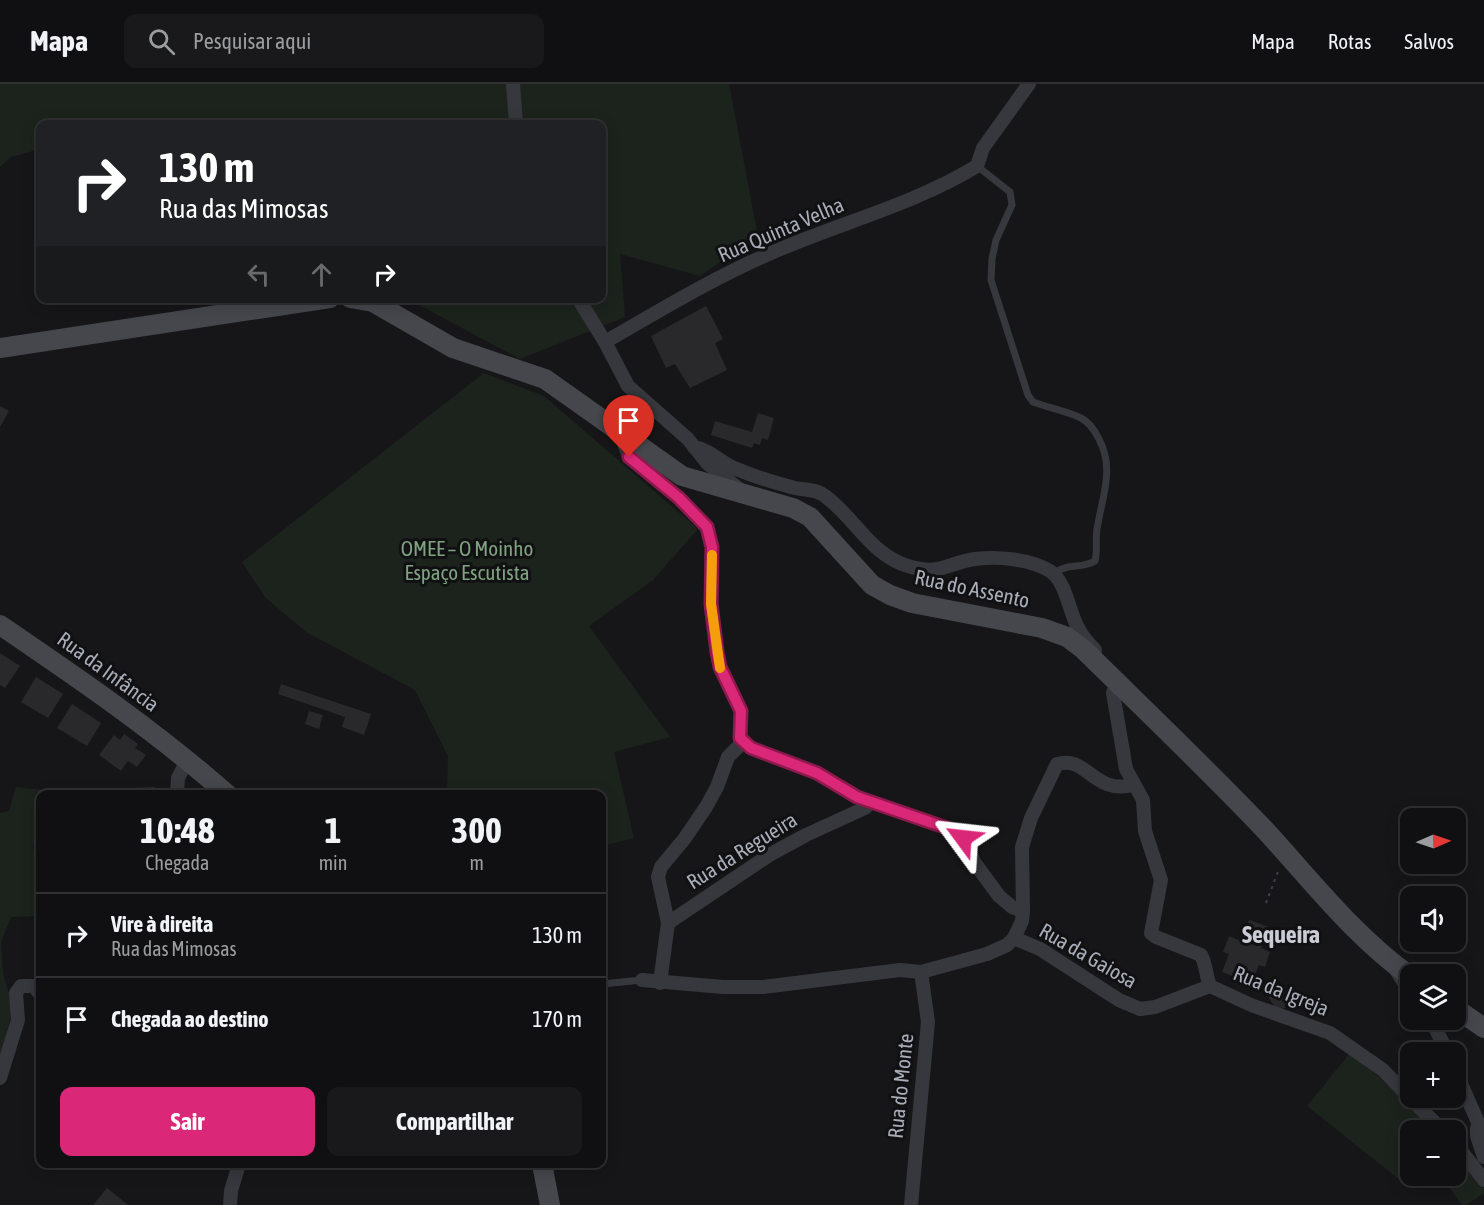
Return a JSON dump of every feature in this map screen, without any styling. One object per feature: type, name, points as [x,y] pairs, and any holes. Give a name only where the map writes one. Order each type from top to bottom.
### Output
[{"type":"street","points":[[513,84],[516,120]]},
{"type":"street","points":[[977,166],[983,148],[1029,84]]},
{"type":"street","name":"Rua Quinta Velha","points":[[605,342],[706,285],[771,253],[929,192],[977,166]]},
{"type":"street","points":[[0,348],[297,303]]},
{"type":"street","name":"Rua do Assento","points":[[375,303],[453,348],[545,379],[682,476],[793,508],[810,517],[872,585],[890,595],[912,603],[1042,628],[1066,637],[1083,649],[1217,779],[1351,923],[1400,969]]},
{"type":"street","points":[[581,303],[628,386],[688,439],[706,463],[745,494]]},
{"type":"street","points":[[620,433],[629,457],[679,498],[707,527],[712,547],[711,604],[717,652],[720,667],[741,711],[740,738],[751,748],[817,773],[857,797],[950,829],[963,838],[974,862],[999,896],[1012,907],[1023,911]]},
{"type":"street","points":[[694,447],[704,449],[723,463],[737,469],[795,488],[823,494],[840,508],[878,550],[891,559],[909,566],[934,571],[972,559],[992,557],[1041,566],[1054,573],[1084,639],[1110,666],[1115,680]]},
{"type":"street","name":"Rua da Infância","points":[[0,625],[188,759],[222,790]]},
{"type":"street","name":"Rua da Igreja","points":[[1115,680],[1113,693],[1126,769],[1143,800],[1146,831],[1161,880],[1151,933],[1201,955],[1210,986],[1251,1005],[1330,1033],[1383,1070],[1400,1088]]},
{"type":"street","points":[[660,983],[668,923],[659,888],[660,867],[685,838],[706,807],[717,787],[728,757],[744,741]]},
{"type":"street","points":[[177,790],[178,778],[188,759]]},
{"type":"street","points":[[642,980],[723,987],[763,987],[900,970],[921,972],[987,954],[1007,945],[1014,938],[1022,921],[1022,847],[1031,818],[1057,764],[1075,763],[1109,786],[1122,787],[1134,784]]},
{"type":"street","name":"Rua da Regueira","points":[[668,923],[771,854],[865,808],[871,802]]},
{"type":"street","name":"Rua da Gaiosa","points":[[1014,938],[1040,949],[1119,1000],[1140,1009],[1155,1006],[1210,986]]},
{"type":"street","points":[[1392,963],[1400,976]]},
{"type":"street","name":"Rua do Monte","points":[[911,1205],[928,1022],[921,972]]},
{"type":"street","points":[[0,1078],[18,1020],[16,993],[21,986],[34,986],[36,989]]},
{"type":"street","points":[[1466,1016],[1484,1028]]},
{"type":"street","points":[[1466,1095],[1484,1136]]},
{"type":"street","name":"Rua da Igreja","points":[[1420,1108],[1432,1120]]},
{"type":"street","points":[[1478,1123],[1477,1136],[1484,1157]]},
{"type":"street","points":[[1466,1157],[1484,1180]]},
{"type":"street","points":[[230,1205],[231,1191],[238,1168]]},
{"type":"street","points":[[543,1168],[550,1205]]},
{"type":"lane","points":[[977,166],[1010,192],[1012,205],[996,240],[991,280],[1028,395],[1033,402],[1083,419],[1095,430],[1104,447],[1108,471],[1106,492],[1096,531],[1098,550],[1095,561],[1087,565],[1062,567],[1054,573]]},
{"type":"lane","points":[[606,984],[642,980]]},
{"type":"path","points":[[1266,903],[1286,852]]},
{"type":"green space","points":[[0,84],[729,84],[758,236],[700,276],[620,254],[625,317],[520,359],[415,303],[606,303],[606,120],[36,120],[36,150],[11,157],[0,167]]},
{"type":"green space","name":"OMEE – O Moinho Espaço Escutista","points":[[484,373],[544,396],[698,529],[653,580],[589,626],[670,737],[614,752],[634,838],[606,845],[606,790],[447,790],[448,756],[415,690],[306,632],[265,597],[242,562]]},
{"type":"green space","points":[[16,787],[43,790],[36,790],[36,826],[33,849],[36,849],[36,916],[11,917],[1,942],[3,974],[13,1005],[0,1056],[0,813],[9,811]]},
{"type":"green space","points":[[1350,1053],[1400,1094],[1400,1108],[1417,1108],[1428,1120],[1400,1120],[1400,1180],[1307,1106]]},
{"type":"green space","points":[[1466,1164],[1484,1188],[1484,1193],[1466,1205],[1462,1205],[1448,1186],[1466,1186]]},
{"type":"building","points":[[706,306],[723,339],[715,343],[727,370],[690,388],[675,364],[666,368],[651,336]]},
{"type":"building","points":[[0,406],[9,411],[0,427]]},
{"type":"building","points":[[758,413],[774,418],[768,440],[762,438],[760,445],[754,443],[752,448],[711,435],[715,421],[752,432]]},
{"type":"building","points":[[0,653],[20,666],[5,688],[0,685]]},
{"type":"building","points":[[36,677],[63,694],[48,718],[21,702]]},
{"type":"building","points":[[281,684],[371,714],[364,735],[342,727],[345,717],[278,694]]},
{"type":"building","points":[[72,704],[101,723],[87,746],[57,728]]},
{"type":"building","points":[[309,711],[323,715],[319,729],[305,724]]},
{"type":"building","points":[[124,734],[138,744],[135,748],[146,755],[137,767],[128,761],[121,771],[99,755],[114,735],[120,740]]},
{"type":"building","points":[[155,787],[155,790],[126,790],[126,788]]},
{"type":"building","points":[[1249,920],[1269,927],[1268,929],[1275,932],[1272,941],[1264,938],[1261,948],[1270,952],[1265,967],[1259,965],[1252,983],[1222,972],[1229,954],[1223,952],[1229,936],[1241,941]]},
{"type":"building","points":[[1275,990],[1290,994],[1294,1002],[1278,1012],[1267,995]]},
{"type":"building","points":[[107,1188],[128,1205],[93,1205]]},
{"type":"slow traffic","points":[[712,555],[711,604],[720,668]]},
{"type":"district","name":"Sequeira","points":[[1281,935]]},
{"type":"route","points":[[629,457],[679,498],[707,527],[712,547],[711,604],[717,652],[720,667],[741,711],[740,738],[751,748],[817,773],[857,797],[923,818],[950,829],[963,838]]}]
